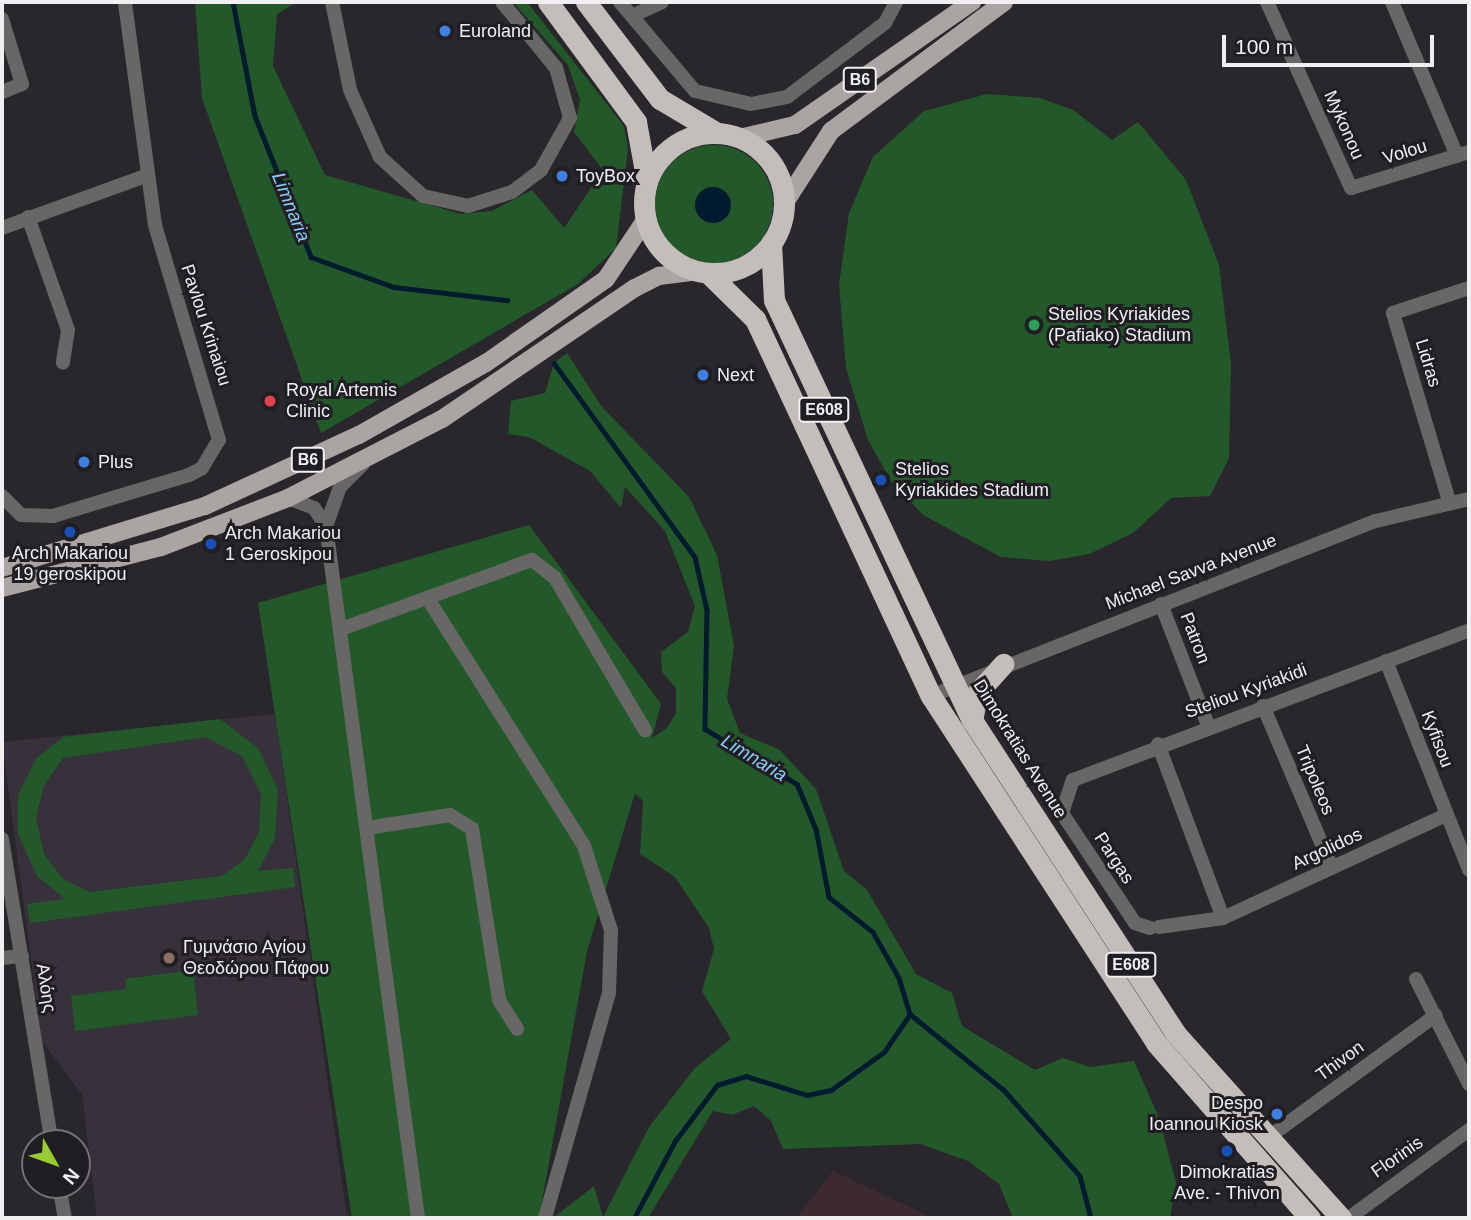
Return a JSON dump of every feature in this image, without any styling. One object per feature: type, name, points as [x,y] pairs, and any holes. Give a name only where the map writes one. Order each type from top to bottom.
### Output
[{"type":"highway","points":[[548,2],[636,122],[647,184],[646,219]]},
{"type":"highway","points":[[586,2],[660,99],[717,133],[739,138],[772,164],[784,204]]},
{"type":"highway","points":[[647,184],[670,149],[717,133]]},
{"type":"highway","name":"E608","points":[[771,243],[784,204]]},
{"type":"highway","name":"E608","points":[[646,219],[667,255],[703,272],[755,319],[931,696],[1156,1043],[1310,1218]]},
{"type":"highway","points":[[703,272],[744,265],[771,243]]},
{"type":"highway","name":"Dimokratias Avenue","points":[[771,243],[774,300],[972,720],[1175,1033],[1266,1139],[1341,1218]]},
{"type":"highway","points":[[972,720],[978,692],[1003,664]]},
{"type":"main road","name":"B6","points":[[739,138],[795,125],[972,2]]},
{"type":"main road","name":"B6","points":[[784,204],[831,131],[1004,2]]},
{"type":"main road","name":"B6","points":[[2,568],[205,506],[370,430],[486,363],[606,279],[646,219]]},
{"type":"main road","name":"B6","points":[[5,590],[161,547],[288,498],[365,463],[511,375],[635,288],[659,276],[703,272]]},
{"type":"street","name":"Pavlou Krinaiou","points":[[2,496],[21,515],[53,516],[189,475],[202,468],[219,440],[172,291],[146,176],[125,2]]},
{"type":"street","points":[[332,2],[350,90],[380,157],[423,196],[468,206],[512,192],[541,170],[570,118],[556,68],[502,2]]},
{"type":"street","points":[[620,2],[695,91],[735,104],[787,97],[886,23],[896,2]]},
{"type":"street","points":[[632,16],[662,2]]},
{"type":"street","name":"Mykonou","points":[[1267,2],[1351,188]]},
{"type":"street","points":[[1392,2],[1463,154]]},
{"type":"street","points":[[2,19],[22,84],[2,92]]},
{"type":"street","name":"Volou","points":[[1351,188],[1463,154]]},
{"type":"street","points":[[2,228],[146,176]]},
{"type":"street","points":[[29,217],[68,330],[63,363]]},
{"type":"street","name":"Lidras","points":[[1450,501],[1393,313],[1469,288]]},
{"type":"street","points":[[326,526],[340,487],[365,463]]},
{"type":"street","points":[[288,498],[314,508],[326,526],[418,1218]]},
{"type":"street","name":"Michael Savva Avenue","points":[[931,696],[1003,664],[1376,521],[1450,501],[1469,499]]},
{"type":"street","points":[[341,629],[428,599],[520,562],[538,562],[555,578],[645,730]]},
{"type":"street","points":[[428,599],[584,846],[611,930],[610,993],[545,1218]]},
{"type":"street","name":"Patron","points":[[1161,604],[1209,725]]},
{"type":"street","name":"Steliou Kyriakidi","points":[[1062,813],[1066,789],[1081,772],[1469,630]]},
{"type":"street","name":"Kyfisou","points":[[1386,661],[1469,870]]},
{"type":"street","name":"Tripoleos","points":[[1263,706],[1332,868]]},
{"type":"street","points":[[1158,744],[1223,918]]},
{"type":"street","name":"Pargas","points":[[1062,813],[1135,923]]},
{"type":"street","points":[[367,828],[450,815],[472,829],[499,1000],[517,1030]]},
{"type":"street","name":"Argolidos","points":[[1135,923],[1154,928],[1223,918],[1446,815]]},
{"type":"street","name":"Αλόης","points":[[2,839],[50,1129]]},
{"type":"street","points":[[2,958],[22,956]]},
{"type":"street","points":[[1416,979],[1469,1084]]},
{"type":"street","name":"Thivon","points":[[1266,1139],[1436,1015]]},
{"type":"street","name":"Florinis","points":[[1349,1218],[1469,1130]]},
{"type":"street","points":[[62,1199],[65,1218]]},
{"type":"shaded area","name":"Γυμνάσιο Αγίου Θεοδώρου Πάφου","points":[[275,714],[347,1218],[97,1218],[91,1168],[91,1129],[86,1129],[82,1094],[42,1041],[2,742]]},
{"type":"shaded area","points":[[833,1171],[933,1218],[796,1218]]},
{"type":"green space","points":[[195,2],[297,2],[277,14],[273,66],[325,175],[461,214],[492,211],[532,190],[564,228],[603,170],[574,132],[580,100],[568,65],[513,2],[527,2],[624,126],[628,149],[616,248],[578,284],[321,433],[202,98]]},
{"type":"green space","name":"Stelios Kyriakides (Pafiako) Stadium","points":[[987,94],[1040,98],[1073,110],[1112,140],[1138,122],[1186,180],[1219,265],[1231,365],[1229,458],[1210,496],[1171,498],[1133,533],[1089,554],[1049,561],[1001,557],[923,515],[891,481],[868,440],[846,368],[839,285],[849,213],[873,157],[924,111]]},
{"type":"green space","points":[[714,145],[737,150],[756,162],[768,181],[773,204],[768,227],[756,246],[737,258],[714,263],[691,258],[672,246],[660,227],[655,204],[660,181],[672,162],[691,150]]},
{"type":"green space","points":[[567,353],[602,407],[689,497],[717,555],[734,646],[727,699],[740,733],[780,750],[816,789],[844,871],[867,890],[916,974],[952,993],[962,1026],[1035,1070],[1063,1058],[1090,1067],[1134,1061],[1159,1118],[1176,1183],[1170,1218],[1013,1218],[999,1184],[968,1161],[920,1144],[783,1149],[771,1121],[754,1106],[732,1115],[713,1111],[648,1218],[553,1218],[594,1186],[603,1217],[649,1127],[695,1068],[731,1039],[702,991],[714,949],[709,928],[675,877],[640,854],[643,801],[635,793],[587,951],[539,1218],[352,1218],[258,603],[529,525],[661,704],[652,738],[667,728],[676,713],[676,688],[662,672],[661,652],[688,632],[695,606],[665,531],[625,487],[621,508],[590,471],[529,437],[508,434],[511,401],[545,393],[554,363]]},
{"type":"green space","points":[[220,719],[258,748],[278,789],[275,838],[258,871],[293,868],[295,887],[30,923],[27,904],[65,899],[37,876],[18,834],[18,795],[36,759],[63,737]],"holes":[[[205,737],[242,756],[261,794],[259,832],[245,859],[222,876],[90,892],[63,879],[44,854],[36,818],[44,785],[63,758]]]},
{"type":"green space","points":[[193,970],[198,1015],[75,1031],[71,996],[126,989],[125,979]]},
{"type":"water","points":[[713,187],[726,192],[731,205],[726,218],[713,223],[700,218],[695,205],[700,192]]},
{"type":"waterway","name":"Limnaria","points":[[233,2],[255,116],[311,257],[394,287],[507,300]]},
{"type":"waterway","name":"Limnaria","points":[[554,363],[695,557],[707,610],[705,729],[797,784],[816,829],[829,897],[873,932],[899,978],[910,1014],[1004,1090],[1080,1176],[1091,1218]]},
{"type":"waterway","points":[[634,1218],[675,1141],[717,1085],[746,1076],[807,1095],[831,1090],[884,1052],[910,1014]]},
{"type":"place","name":"Euroland","points":[[445,31]]},
{"type":"place","name":"ToyBox","points":[[562,176]]},
{"type":"place","name":"Stelios Kyriakides (Pafiako) Stadium","points":[[1034,325]]},
{"type":"place","name":"Next","points":[[703,375]]},
{"type":"place","name":"Royal Artemis Clinic","points":[[270,401]]},
{"type":"place","name":"Plus","points":[[84,462]]},
{"type":"place","name":"Stelios Kyriakides Stadium","points":[[881,480]]},
{"type":"place","name":"Arch Makariou 19 geroskipou","points":[[70,532]]},
{"type":"place","name":"Arch Makariou 1 Geroskipou","points":[[211,544]]},
{"type":"place","name":"Γυμνάσιο Αγίου Θεοδώρου Πάφου","points":[[169,958]]},
{"type":"place","name":"Despo Ioannou Kiosk","points":[[1277,1114]]},
{"type":"place","name":"Dimokratias Ave. - Thivon","points":[[1227,1151]]}]
